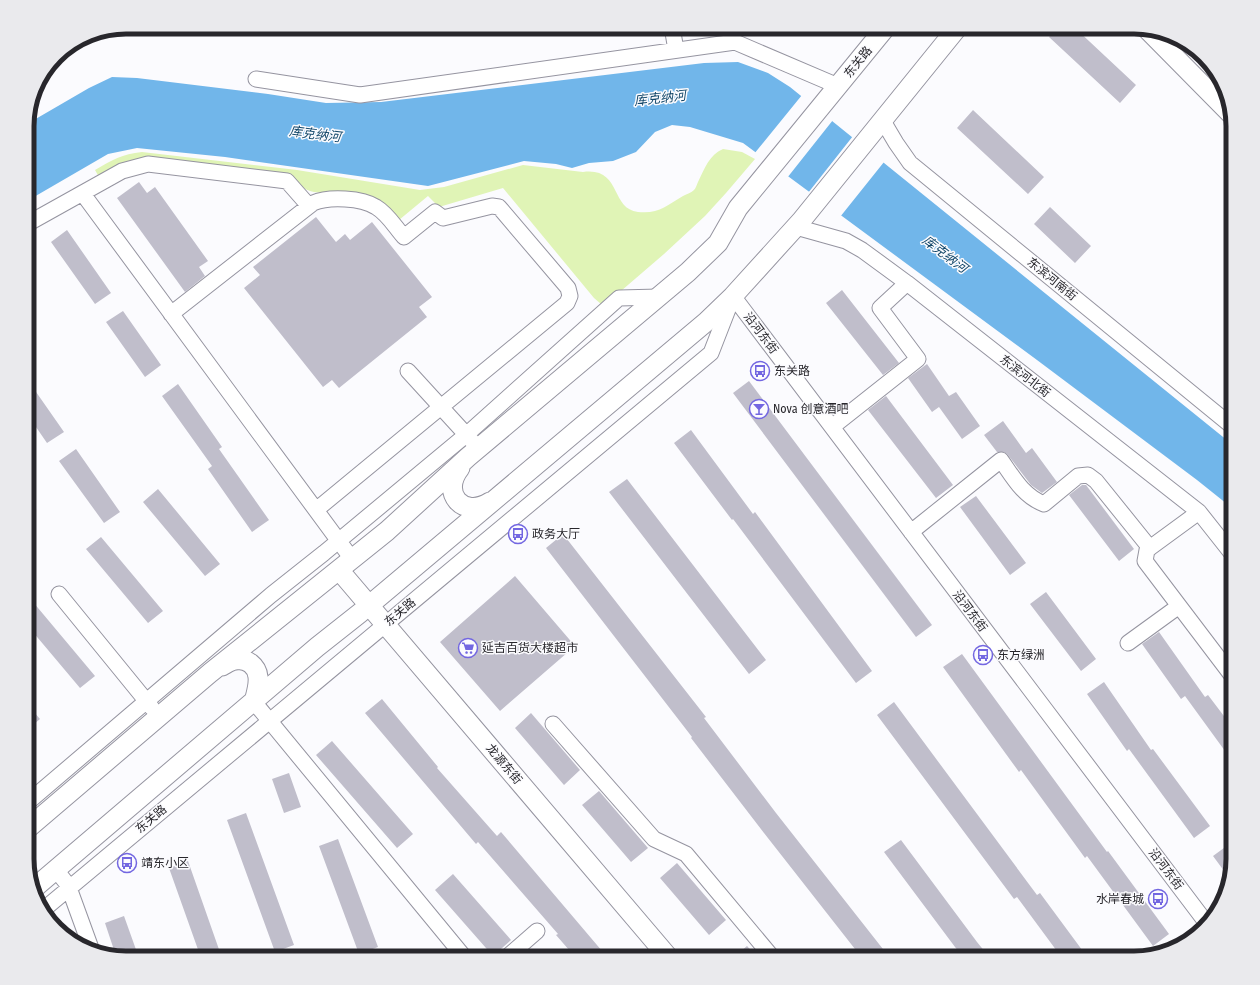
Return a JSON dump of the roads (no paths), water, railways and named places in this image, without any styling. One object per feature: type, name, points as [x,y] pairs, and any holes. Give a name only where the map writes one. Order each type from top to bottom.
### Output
[{"type":"main road","name":"东关路","points":[[34,823],[210,673],[387,531],[474,453],[688,272],[718,243],[738,208],[880,34]]},
{"type":"main road","points":[[934,58],[943,38],[943,34]]},
{"type":"main road","name":"东关路","points":[[38,885],[317,647],[365,609],[706,322],[733,296],[799,224],[953,34]]},
{"type":"main road","points":[[1173,42],[1223,105]]},
{"type":"main road","points":[[1174,43],[1213,78]]},
{"type":"main road","points":[[474,453],[454,474],[452,481],[454,496],[464,506],[470,508],[484,506],[495,500]]},
{"type":"main road","name":"龙源东街","points":[[340,568],[365,609],[646,951]]},
{"type":"main road","name":"龙源东街","points":[[381,628],[663,951]]},
{"type":"main road","points":[[210,673],[237,659],[248,662],[256,670],[258,676],[254,702]]},
{"type":"street","points":[[673,34],[676,50]]},
{"type":"street","points":[[256,79],[360,95],[735,42],[838,86]]},
{"type":"street","name":"东滨河南街","points":[[879,126],[896,143],[910,163],[1226,421]]},
{"type":"street","points":[[34,220],[122,171],[148,164],[287,181],[309,206]]},
{"type":"street","points":[[83,194],[339,540],[340,568]]},
{"type":"street","points":[[171,314],[309,206],[320,200],[333,198],[369,204],[384,212],[404,237],[435,212],[443,218],[496,206],[499,207],[568,288],[570,296],[567,304],[316,510]]},
{"type":"street","name":"东滨河北街","points":[[799,224],[846,241],[862,250],[906,283],[1199,512],[1226,546]]},
{"type":"street","points":[[832,427],[918,359],[880,308],[906,283]]},
{"type":"street","name":"沿河东街","points":[[733,296],[1203,919]]},
{"type":"street","name":"东关路","points":[[47,906],[711,353],[733,296]]},
{"type":"street","points":[[34,797],[271,595],[466,435],[619,298],[659,297]]},
{"type":"street","points":[[408,371],[466,435],[474,453]]},
{"type":"street","points":[[911,532],[1001,460],[1023,492],[1037,502],[1044,504],[1078,476],[1088,475],[1096,481],[1150,548]]},
{"type":"street","points":[[1199,512],[1147,550],[1145,561],[1226,668]]},
{"type":"street","points":[[59,594],[160,716]]},
{"type":"street","points":[[1128,643],[1179,606]]},
{"type":"street","points":[[254,702],[459,951]]},
{"type":"street","points":[[553,724],[654,839],[686,854],[767,951]]},
{"type":"street","points":[[56,870],[69,888],[89,944]]},
{"type":"street","points":[[514,951],[537,931]]},
{"type":"water","name":"库克纳河","points":[[738,62],[768,73],[790,87],[1226,439],[1226,503],[1037,360],[743,143],[690,127],[672,125],[655,132],[636,152],[613,161],[589,163],[572,168],[556,164],[524,161],[428,186],[225,157],[137,148],[108,154],[34,197],[34,120],[89,88],[112,77],[137,78],[268,94],[326,103],[381,102],[704,63]]},
{"type":"place","name":"东关路","points":[[760,371]]},
{"type":"place","name":"Nova 创意酒吧","points":[[759,409]]},
{"type":"place","name":"政务大厅","points":[[518,534]]},
{"type":"place","name":"延吉百货大楼超市","points":[[468,648]]},
{"type":"place","name":"东方绿洲","points":[[983,655]]},
{"type":"place","name":"靖东小区","points":[[127,863]]},
{"type":"place","name":"水岸春城","points":[[1158,899]]}]
